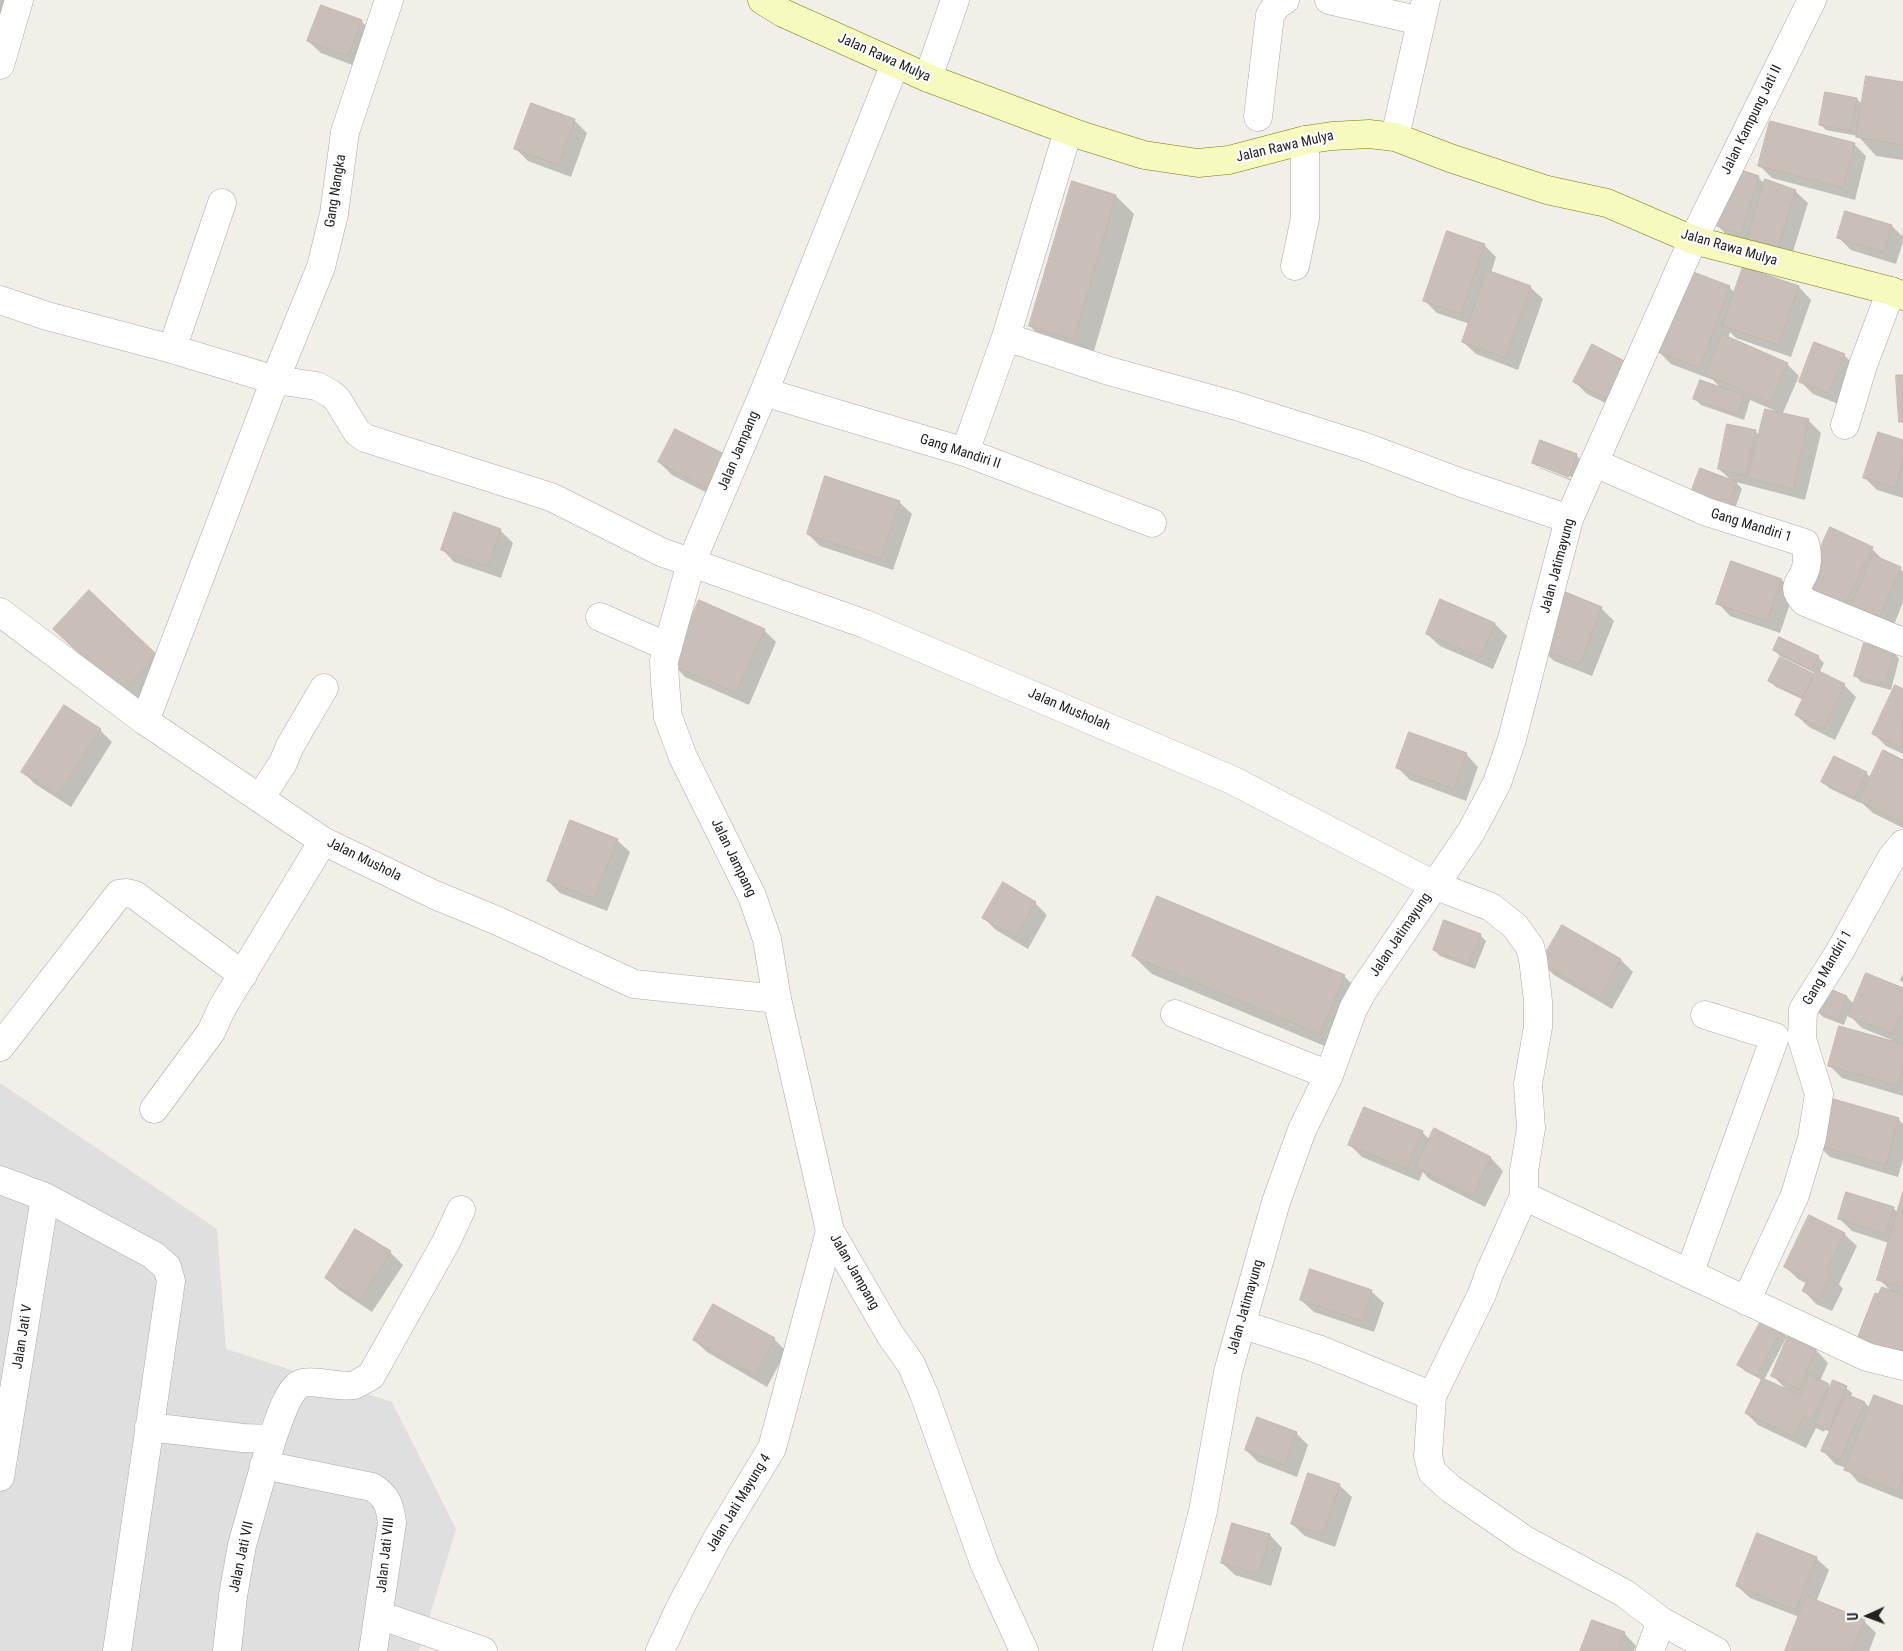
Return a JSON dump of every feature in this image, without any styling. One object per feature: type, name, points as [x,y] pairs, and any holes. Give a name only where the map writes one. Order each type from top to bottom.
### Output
[{"type":"main road","name":"Jalan Rawa Mulya","points":[[762,0],[783,13],[928,78],[1068,131],[1144,155],[1198,163],[1229,160],[1305,140],[1349,134],[1395,137],[1450,158],[1548,190],[1607,204],[1693,240],[1897,294]]},
{"type":"street","points":[[0,65],[19,0]]},
{"type":"street","name":"Gang Nangka","points":[[145,721],[275,380],[321,267],[334,214],[345,132],[389,0]]},
{"type":"street","points":[[928,78],[955,0]]},
{"type":"street","points":[[1258,117],[1270,15],[1285,0]]},
{"type":"street","points":[[1330,0],[1424,10],[1395,137]]},
{"type":"street","name":"Jalan Kampung Jati II","points":[[1693,240],[1812,0]]},
{"type":"street","name":"Jalan Jampang","points":[[895,64],[764,392],[691,563],[664,661],[668,716],[682,757],[752,896],[767,939],[778,999],[830,1231],[891,1336],[912,1364],[984,1563],[1024,1651]]},
{"type":"street","points":[[965,452],[1006,337],[1068,131]]},
{"type":"street","points":[[1295,266],[1305,218],[1305,140]]},
{"type":"street","points":[[172,349],[222,203]]},
{"type":"street","name":"Jalan Jatimayung","points":[[1167,1651],[1203,1511],[1228,1372],[1276,1202],[1302,1130],[1329,1075],[1353,1009],[1364,989],[1471,832],[1497,783],[1512,739],[1569,519],[1693,240]]},
{"type":"street","points":[[1845,425],[1863,365],[1897,294]]},
{"type":"street","name":"Jalan Musholah","points":[[0,300],[47,316],[172,349],[275,380],[317,386],[337,400],[357,432],[366,438],[550,497],[661,552],[865,624],[1223,776],[1434,885],[1491,907],[1515,926],[1530,947],[1537,989],[1538,1027],[1528,1084],[1531,1128],[1524,1171],[1524,1196]]},
{"type":"street","points":[[1006,337],[1109,371],[1236,406],[1363,446],[1462,483],[1569,519]]},
{"type":"street","name":"Gang Mandiri II","points":[[764,392],[965,452],[1152,523]]},
{"type":"street","name":"Gang Mandiri 1","points":[[1595,463],[1707,512],[1805,542],[1808,555],[1806,569],[1796,587],[1797,594],[1805,602],[1903,642]]},
{"type":"street","name":"Jalan Mushola","points":[[0,612],[145,721],[323,841],[435,895],[498,921],[634,984],[778,999]]},
{"type":"street","points":[[600,617],[668,647]]},
{"type":"street","points":[[260,798],[283,762],[290,746],[324,688]]},
{"type":"street","points":[[154,1108],[210,1032],[222,1008],[323,841]]},
{"type":"street","name":"Gang Mandiri 1","points":[[1746,1301],[1795,1194],[1812,1138],[1819,1094],[1802,1039],[1803,1010],[1840,951],[1892,857],[1903,844]]},
{"type":"street","points":[[0,1047],[119,894],[135,895],[243,975]]},
{"type":"street","points":[[1175,1014],[1329,1075]]},
{"type":"street","points":[[1689,1274],[1775,1037],[1705,1015]]},
{"type":"street","points":[[0,1180],[45,1197],[153,1255],[167,1267],[172,1281],[117,1651]]},
{"type":"street","points":[[1716,1651],[1661,1621],[1624,1592],[1525,1540],[1451,1489],[1432,1472],[1428,1456],[1432,1396],[1482,1294],[1524,1196],[1867,1357],[1903,1366]]},
{"type":"street","name":"Jalan Jati V","points":[[0,1477],[45,1197]]},
{"type":"street","name":"Jalan Jati VII","points":[[227,1651],[233,1596],[242,1545],[268,1452],[291,1393],[298,1384],[306,1382],[339,1386],[354,1385],[371,1376],[446,1242],[461,1210]]},
{"type":"street","name":"Jalan Jati Mayung 4","points":[[660,1651],[681,1606],[718,1537],[772,1448],[830,1231]]},
{"type":"street","points":[[1241,1324],[1318,1349],[1432,1396]]},
{"type":"street","name":"Jalan Jati VIII","points":[[149,1427],[243,1438],[268,1452],[372,1487],[383,1496],[389,1503],[392,1523],[373,1651]]},
{"type":"street","points":[[379,1615],[483,1651]]},
{"type":"street","points":[[1650,1651],[1661,1621]]},
{"type":"shaded area","points":[[0,1083],[217,1229],[226,1349],[392,1402],[456,1529],[419,1651],[0,1651]]},
{"type":"building","points":[[321,5],[362,20],[348,56],[307,41]]},
{"type":"building","points":[[1866,76],[1903,82],[1903,145],[1856,137]]},
{"type":"building","points":[[1825,92],[1857,98],[1851,131],[1819,125]]},
{"type":"building","points":[[531,103],[575,119],[559,165],[514,149]]},
{"type":"building","points":[[1770,121],[1855,143],[1843,188],[1758,166]]},
{"type":"building","points":[[1735,168],[1759,176],[1741,234],[1717,226]]},
{"type":"building","points":[[1765,179],[1796,190],[1777,250],[1747,240]]},
{"type":"building","points":[[1072,181],[1116,195],[1074,340],[1029,326]]},
{"type":"building","points":[[1845,211],[1892,225],[1884,252],[1837,238]]},
{"type":"building","points":[[1447,231],[1485,244],[1461,314],[1423,301]]},
{"type":"building","points":[[1743,267],[1799,286],[1779,345],[1722,326]]},
{"type":"building","points":[[1487,270],[1531,286],[1506,358],[1462,342]]},
{"type":"building","points":[[1688,270],[1730,286],[1700,368],[1658,352]]},
{"type":"building","points":[[1722,334],[1788,363],[1770,403],[1705,374]]},
{"type":"building","points":[[1814,342],[1845,354],[1829,393],[1799,382]]},
{"type":"building","points":[[1592,344],[1630,364],[1611,401],[1573,382]]},
{"type":"building","points":[[1896,375],[1903,375],[1903,422],[1899,422]]},
{"type":"building","points":[[1700,380],[1744,395],[1738,415],[1693,399]]},
{"type":"building","points":[[1765,409],[1809,419],[1793,489],[1748,478]]},
{"type":"building","points":[[1727,424],[1756,430],[1746,476],[1718,469]]},
{"type":"building","points":[[675,429],[728,456],[710,490],[658,462]]},
{"type":"building","points":[[1878,432],[1903,440],[1903,461],[1895,488],[1863,478]]},
{"type":"building","points":[[1540,440],[1577,454],[1569,477],[1532,463]]},
{"type":"building","points":[[1700,468],[1737,482],[1728,509],[1690,495]]},
{"type":"building","points":[[825,476],[900,501],[881,559],[807,534]]},
{"type":"building","points":[[454,512],[501,529],[488,566],[441,550]]},
{"type":"building","points":[[1830,527],[1873,547],[1843,608],[1802,588]]},
{"type":"building","points":[[1873,555],[1901,567],[1879,618],[1851,606]]},
{"type":"building","points":[[1731,561],[1782,579],[1767,621],[1716,604]]},
{"type":"building","points":[[89,590],[157,655],[122,693],[53,629]]},
{"type":"building","points":[[1563,591],[1602,607],[1580,664],[1540,649]]},
{"type":"building","points":[[1440,599],[1495,623],[1481,657],[1426,634]]},
{"type":"building","points":[[699,600],[765,629],[736,693],[671,665]]},
{"type":"building","points":[[1779,637],[1819,656],[1812,670],[1773,650]]},
{"type":"building","points":[[1864,643],[1894,652],[1885,685],[1854,676]]},
{"type":"building","points":[[1780,657],[1814,674],[1802,698],[1768,681]]},
{"type":"building","points":[[1817,670],[1845,684],[1823,729],[1795,715]]},
{"type":"building","points":[[1895,685],[1903,689],[1902,748],[1872,734]]},
{"type":"building","points":[[64,705],[101,729],[58,795],[21,772]]},
{"type":"building","points":[[1409,732],[1467,753],[1454,789],[1396,768]]},
{"type":"building","points":[[1883,750],[1903,760],[1903,823],[1859,801]]},
{"type":"building","points":[[1834,756],[1867,772],[1854,798],[1821,782]]},
{"type":"building","points":[[570,820],[618,839],[594,899],[547,881]]},
{"type":"building","points":[[1003,882],[1036,902],[1016,937],[982,918]]},
{"type":"building","points":[[1157,896],[1345,975],[1320,1034],[1132,956]]},
{"type":"building","points":[[1444,920],[1481,934],[1469,964],[1433,950]]},
{"type":"building","points":[[1562,925],[1621,959],[1600,997],[1540,963]]},
{"type":"building","points":[[1866,973],[1903,988],[1903,1010],[1893,1034],[1848,1016]]},
{"type":"building","points":[[1825,987],[1847,996],[1839,1020],[1815,1011]]},
{"type":"building","points":[[1839,1026],[1903,1044],[1903,1071],[1899,1086],[1828,1066]]},
{"type":"building","points":[[1830,1098],[1899,1118],[1886,1165],[1817,1145]]},
{"type":"building","points":[[1364,1107],[1423,1131],[1407,1169],[1348,1145]]},
{"type":"building","points":[[1434,1128],[1491,1157],[1473,1196],[1415,1167]]},
{"type":"building","points":[[1846,1192],[1894,1207],[1885,1234],[1838,1219]]},
{"type":"building","points":[[1903,1192],[1903,1287],[1877,1280]]},
{"type":"building","points":[[1809,1215],[1845,1233],[1826,1273],[1831,1275],[1819,1300],[1802,1291],[1808,1279],[1784,1267]]},
{"type":"building","points":[[355,1229],[391,1251],[360,1301],[325,1278]]},
{"type":"building","points":[[1310,1269],[1372,1290],[1362,1321],[1300,1300]]},
{"type":"building","points":[[1882,1287],[1903,1295],[1903,1357],[1857,1339],[1875,1293],[1878,1294]]},
{"type":"building","points":[[713,1304],[775,1338],[755,1375],[693,1340]]},
{"type":"building","points":[[1762,1319],[1782,1330],[1757,1376],[1737,1365]]},
{"type":"building","points":[[1788,1336],[1816,1349],[1799,1389],[1771,1376]]},
{"type":"building","points":[[1809,1374],[1829,1384],[1812,1420],[1804,1416],[1794,1437],[1745,1413],[1762,1378],[1800,1395]]},
{"type":"building","points":[[1833,1380],[1847,1386],[1829,1429],[1815,1424]]},
{"type":"building","points":[[1846,1394],[1865,1402],[1840,1460],[1821,1451]]},
{"type":"building","points":[[1874,1395],[1903,1406],[1903,1479],[1898,1491],[1844,1470]]},
{"type":"building","points":[[1257,1417],[1297,1432],[1284,1465],[1245,1450]]},
{"type":"building","points":[[1308,1473],[1340,1484],[1323,1535],[1291,1524]]},
{"type":"building","points":[[1232,1523],[1270,1534],[1259,1574],[1221,1563]]},
{"type":"building","points":[[1757,1533],[1817,1557],[1796,1610],[1736,1586]]},
{"type":"building","points":[[1806,1596],[1865,1620],[1852,1651],[1785,1651]]},
{"type":"building","points":[[1592,1620],[1625,1632],[1618,1651],[1580,1651]]}]
